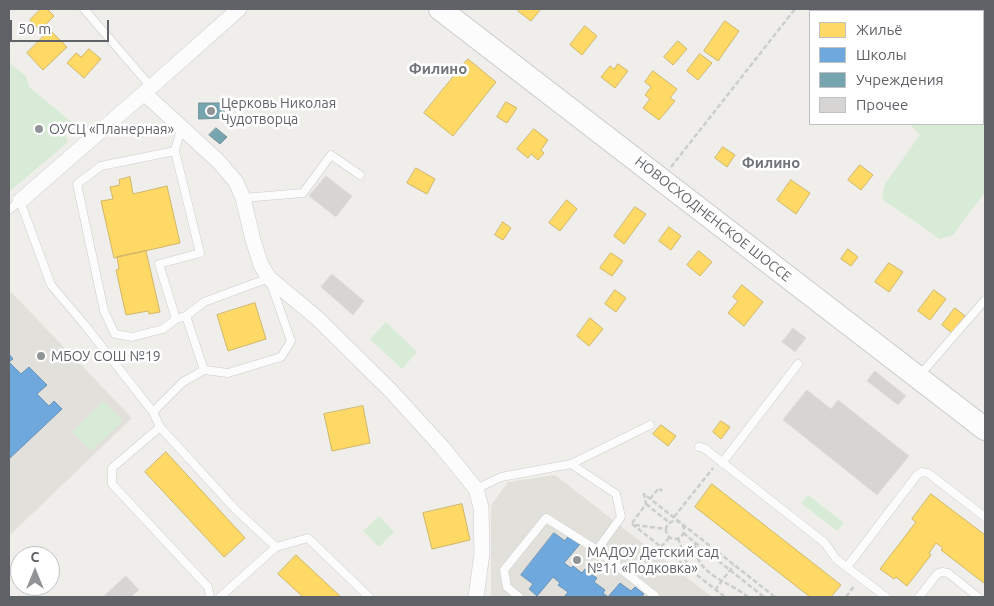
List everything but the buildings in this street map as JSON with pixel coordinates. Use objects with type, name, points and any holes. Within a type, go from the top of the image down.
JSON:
[{"type":"main road","name":"НОВОСХОДНЕНСКОЕ ШОССЕ","points":[[440,9],[985,429]]},
{"type":"street","points":[[14,205],[239,9]]},
{"type":"street","points":[[147,90],[182,128],[219,162],[236,182],[243,198],[261,265],[269,278],[316,318],[391,392],[442,447],[476,489],[481,507],[482,553],[476,597]]},
{"type":"lane","points":[[84,9],[147,90]]},
{"type":"lane","points":[[176,319],[159,264],[200,253],[175,151],[182,128]]},
{"type":"lane","points":[[153,412],[183,382],[204,370],[228,373],[281,357],[291,340],[269,278],[204,302],[186,316],[176,319],[163,329],[132,337],[115,334],[104,310],[77,184],[101,166],[175,151]]},
{"type":"lane","points":[[243,198],[302,193],[331,155],[360,175]]},
{"type":"lane","points":[[14,205],[51,284],[153,412],[160,427],[236,510],[276,547]]},
{"type":"lane","points":[[918,377],[985,300]]},
{"type":"lane","points":[[186,316],[204,370]]},
{"type":"lane","points":[[721,461],[798,364]]},
{"type":"lane","points":[[476,489],[501,477],[571,464],[650,425]]},
{"type":"lane","points":[[160,427],[112,468],[112,484],[208,587],[210,597]]},
{"type":"lane","points":[[699,447],[704,448],[825,543],[836,559],[886,597]]},
{"type":"lane","points":[[571,464],[616,494],[621,517],[597,550]]},
{"type":"lane","points":[[847,567],[917,475],[922,472],[928,474],[985,517]]},
{"type":"lane","points":[[519,597],[507,586],[504,570],[546,518],[597,550],[654,597]]},
{"type":"lane","points":[[220,597],[276,547],[308,538],[369,597]]},
{"type":"lane","points":[[919,597],[937,574],[942,572],[948,573],[978,597]]},
{"type":"path","points":[[667,172],[795,9]]},
{"type":"path","points":[[674,517],[721,461]]},
{"type":"path","points":[[650,499],[659,488],[662,491]]},
{"type":"path","points":[[670,523],[646,504],[644,494],[775,597]]},
{"type":"path","points":[[632,524],[646,504]]},
{"type":"path","points":[[621,517],[725,597]]},
{"type":"path","points":[[666,529],[670,523],[677,521],[681,523]]},
{"type":"path","points":[[678,538],[683,533],[681,523]]},
{"type":"path","points":[[632,524],[666,529]]},
{"type":"path","points":[[666,529],[670,537]]},
{"type":"path","points":[[683,533],[764,597]]},
{"type":"path","points":[[662,547],[670,537]]},
{"type":"path","points":[[670,537],[678,538]]},
{"type":"path","points":[[678,538],[689,569]]},
{"type":"path","points":[[695,543],[698,558],[704,567],[714,577],[733,586],[748,597]]},
{"type":"path","points":[[715,590],[734,565]]},
{"type":"path","points":[[846,597],[861,578]]},
{"type":"shaded area","name":"МБОУ СОШ №19","points":[[11,292],[132,418],[9,536],[9,294]]},
{"type":"shaded area","name":"МАДОУ Детский сад №11 «Подковка»","points":[[555,475],[712,597],[491,597],[491,505],[508,482]]},
{"type":"green space","points":[[836,9],[876,9],[872,10],[833,10]]},
{"type":"green space","points":[[876,9],[954,10],[880,10]]},
{"type":"green space","points":[[985,29],[985,192],[953,235],[940,239],[882,199],[885,184],[920,135],[911,125],[984,125]]},
{"type":"green space","name":"ОУСЦ «Планерная»","points":[[9,63],[26,76],[29,87],[74,124],[65,134],[68,142],[9,192]]},
{"type":"green space","points":[[386,322],[417,352],[402,369],[370,339]]},
{"type":"green space","points":[[104,401],[123,421],[91,451],[72,432]]},
{"type":"green space","points":[[808,495],[844,523],[837,531],[801,503]]},
{"type":"green space","points":[[379,516],[394,532],[379,547],[363,531]]},
{"type":"place","name":"Церковь Николая Чудотворца","points":[[211,111]]},
{"type":"place","name":"ОУСЦ «Планерная»","points":[[39,129]]},
{"type":"place","name":"МБОУ СОШ №19","points":[[41,356]]},
{"type":"place","name":"МАДОУ Детский сад №11 «Подковка»","points":[[577,560]]},
{"type":"district","name":"Филино","points":[[438,69]]},
{"type":"district","name":"Филино","points":[[771,163]]}]
